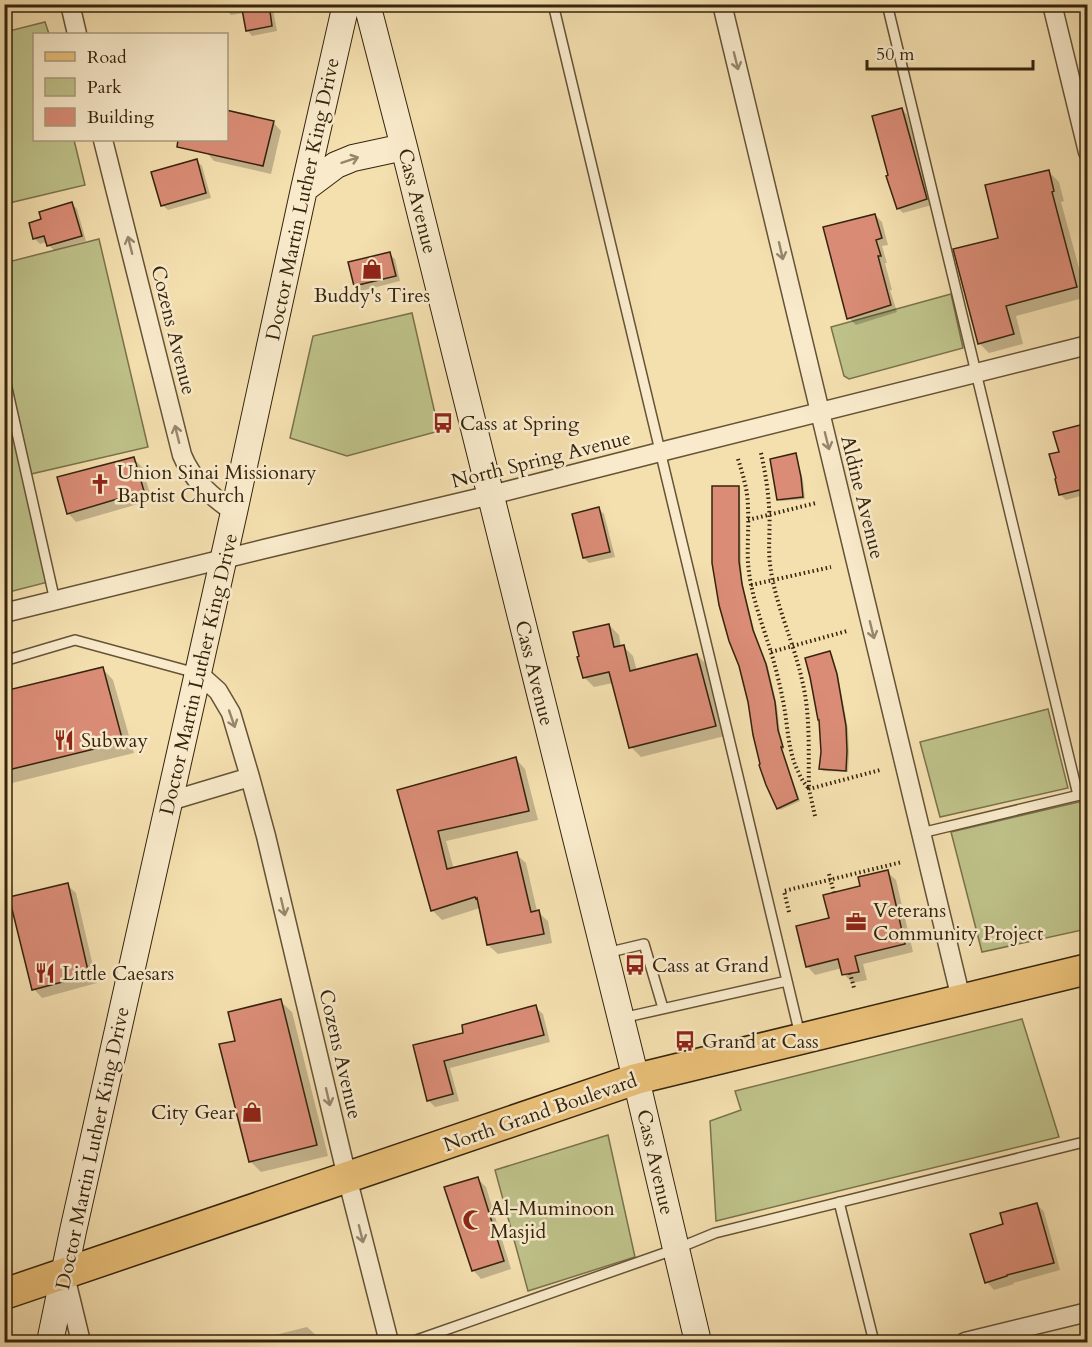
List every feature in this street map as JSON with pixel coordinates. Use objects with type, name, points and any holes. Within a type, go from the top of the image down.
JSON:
[{"type":"main road","name":"Doctor Martin Luther King Drive","points":[[50,1342],[346,4]]},
{"type":"main road","name":"Cass Avenue","points":[[367,4],[636,1079],[698,1342]]},
{"type":"main road","points":[[304,189],[336,165],[353,158],[404,147]]},
{"type":"main road","name":"North Grand Boulevard","points":[[4,1294],[636,1079],[1088,969]]},
{"type":"street","points":[[70,4],[77,33]]},
{"type":"street","name":"Aldine Avenue","points":[[722,4],[961,999]]},
{"type":"street","points":[[1052,4],[1088,152]]},
{"type":"street","name":"Cozens Avenue","points":[[104,141],[182,455],[187,467],[206,490],[234,512]]},
{"type":"street","name":"North Spring Avenue","points":[[4,613],[491,495],[1088,345]]},
{"type":"street","name":"Cozens Avenue","points":[[198,674],[218,691],[231,713],[250,777],[389,1342]]},
{"type":"street","points":[[170,801],[250,777]]},
{"type":"street","points":[[64,1273],[81,1342]]},
{"type":"street","points":[[965,1342],[1088,1312]]},
{"type":"lane","points":[[553,4],[801,1039]]},
{"type":"lane","points":[[887,4],[976,373],[1083,794],[921,833]]},
{"type":"lane","points":[[4,375],[56,601]]},
{"type":"lane","points":[[4,661],[75,640],[198,674]]},
{"type":"lane","points":[[604,954],[644,944],[663,1008]]},
{"type":"lane","points":[[620,1018],[787,981]]},
{"type":"lane","points":[[411,1342],[676,1249],[715,1233],[1088,1141]]},
{"type":"lane","points":[[839,1202],[874,1342]]},
{"type":"path","points":[[761,453],[769,515],[770,568],[803,683],[808,718],[809,789],[815,816]]},
{"type":"path","points":[[738,459],[746,484],[748,564],[751,585],[784,704],[793,757],[809,789]]},
{"type":"path","points":[[748,520],[816,503]]},
{"type":"path","points":[[751,585],[831,567]]},
{"type":"path","points":[[771,652],[847,631]]},
{"type":"path","points":[[809,789],[880,770]]},
{"type":"path","points":[[789,912],[784,891],[830,877],[902,862]]},
{"type":"path","points":[[830,877],[834,892]]},
{"type":"path","points":[[850,974],[854,988]]},
{"type":"green space","points":[[45,22],[49,33],[33,33],[33,141],[74,141],[85,185],[5,204],[5,32]]},
{"type":"green space","points":[[99,239],[148,447],[31,474],[5,356],[4,263]]},
{"type":"green space","points":[[951,294],[963,348],[849,379],[844,376],[831,327]]},
{"type":"green space","points":[[412,313],[439,431],[347,456],[290,438],[313,336]]},
{"type":"green space","points":[[4,391],[48,582],[5,593],[4,593]]},
{"type":"green space","points":[[1048,709],[1068,788],[940,817],[920,742]]},
{"type":"green space","points":[[1087,800],[1087,929],[982,952],[951,832]]},
{"type":"green space","points":[[1022,1019],[1059,1137],[716,1221],[710,1121],[741,1110],[735,1091]]},
{"type":"green space","points":[[608,1135],[635,1257],[528,1291],[495,1170]]},
{"type":"building","points":[[241,4],[269,4],[272,26],[246,31]]},
{"type":"building","points":[[902,108],[927,199],[897,209],[886,176],[888,175],[872,116]]},
{"type":"building","points":[[228,110],[274,121],[263,166],[177,147],[178,141],[228,141]]},
{"type":"building","points":[[197,159],[206,193],[161,206],[151,172]]},
{"type":"building","points":[[1049,170],[1054,191],[1052,192],[1077,287],[1006,306],[1014,334],[978,344],[953,249],[998,238],[985,185]]},
{"type":"building","points":[[72,202],[82,236],[47,246],[44,236],[33,239],[29,223],[41,219],[39,212]]},
{"type":"building","points":[[875,214],[882,238],[876,240],[881,256],[878,256],[891,305],[847,319],[823,227]]},
{"type":"building","name":"Buddy's Tires","points":[[390,252],[396,276],[354,286],[348,262]]},
{"type":"building","points":[[1088,423],[1088,488],[1059,495],[1049,454],[1059,452],[1053,432]]},
{"type":"building","points":[[796,453],[803,497],[777,500],[770,459]]},
{"type":"building","name":"Union Sinai Missionary Baptist Church","points":[[134,457],[144,491],[67,514],[57,477]]},
{"type":"building","points":[[712,486],[739,486],[739,561],[742,584],[753,630],[766,664],[775,702],[778,730],[783,747],[781,747],[798,799],[777,809],[759,765],[739,666],[719,605],[712,563]]},
{"type":"building","points":[[599,507],[610,552],[583,558],[572,514]]},
{"type":"building","points":[[609,624],[614,647],[624,645],[630,671],[697,654],[716,726],[629,748],[609,672],[583,678],[577,657],[579,656],[573,632]]},
{"type":"building","points":[[830,651],[837,674],[846,726],[846,771],[819,769],[821,752],[819,720],[805,658]]},
{"type":"building","points":[[103,667],[123,742],[4,771],[4,691]]},
{"type":"building","points":[[516,757],[529,811],[438,831],[447,869],[517,852],[531,912],[539,910],[544,934],[487,945],[477,898],[431,911],[397,790]]},
{"type":"building","name":"Veterans Community Project","points":[[888,870],[905,944],[855,956],[859,972],[842,975],[838,959],[806,967],[796,926],[829,918],[823,895],[860,886],[858,877]]},
{"type":"building","points":[[68,883],[89,975],[32,990],[9,897]]},
{"type":"building","points":[[281,999],[317,1145],[249,1162],[219,1044],[235,1041],[228,1012]]},
{"type":"building","points":[[536,1005],[544,1035],[444,1061],[453,1094],[427,1101],[413,1045],[463,1033],[462,1025]]},
{"type":"building","name":"Al-Muminoon Masjid","points":[[478,1177],[504,1261],[472,1271],[444,1187]]},
{"type":"building","points":[[1037,1203],[1054,1263],[985,1283],[970,1234],[1003,1224],[1000,1213]]},
{"type":"place","name":"Buddy's Tires","points":[[372,269]]},
{"type":"place","name":"Cass at Spring","points":[[443,423]]},
{"type":"place","name":"Union Sinai Missionary Baptist Church","points":[[100,484]]},
{"type":"place","name":"Subway","points":[[64,740]]},
{"type":"place","name":"Veterans Community Project","points":[[856,922]]},
{"type":"place","name":"Cass at Grand","points":[[635,965]]},
{"type":"place","name":"Little Caesars","points":[[45,973]]},
{"type":"place","name":"Grand at Cass","points":[[685,1041]]},
{"type":"place","name":"City Gear","points":[[252,1112]]},
{"type":"place","name":"Al-Muminoon Masjid","points":[[473,1220]]}]
